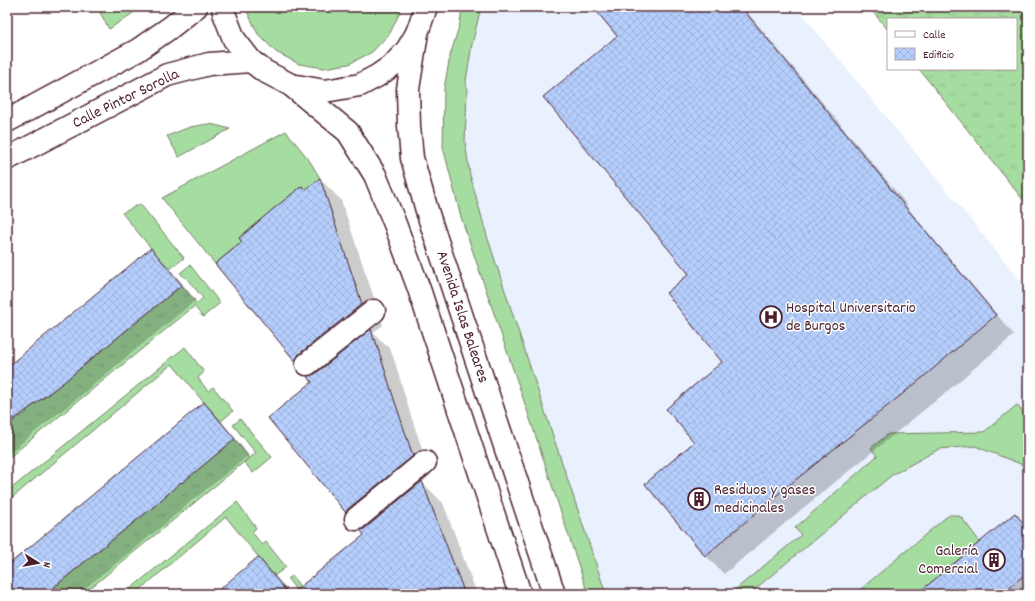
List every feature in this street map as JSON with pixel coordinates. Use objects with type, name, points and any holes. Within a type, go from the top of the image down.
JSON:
[{"type":"main road","points":[[7,121],[138,50],[196,7]]},
{"type":"main road","points":[[223,7],[224,14],[234,39],[251,61],[264,71],[291,85],[325,91],[360,85],[393,65],[407,50],[417,33],[426,7]]},
{"type":"main road","name":"Avenida Islas Baleares","points":[[417,33],[408,89],[412,158],[430,221],[554,594]]},
{"type":"main road","name":"Calle Pintor Sorolla","points":[[7,159],[167,76],[209,64],[251,61]]},
{"type":"main road","name":"Avenida Islas Baleares","points":[[291,85],[348,132],[375,175],[419,290],[520,594]]},
{"type":"main road","points":[[307,364],[374,311]]},
{"type":"main road","points":[[356,519],[425,462]]},
{"type":"shaded area","name":"Hospital Universitario de Burgos","points":[[481,7],[796,7],[1028,290],[1028,594],[606,594],[487,236],[470,175],[465,142],[466,82],[472,44]]},
{"type":"green space","points":[[97,7],[140,7],[109,29]]},
{"type":"green space","points":[[246,7],[401,7],[401,10],[390,33],[372,52],[349,64],[324,68],[299,64],[276,52],[258,34]]},
{"type":"green space","points":[[462,7],[481,7],[472,44],[466,81],[465,142],[470,175],[487,236],[606,594],[588,594],[461,217],[443,147],[444,89],[450,56],[460,23]]},
{"type":"green space","points":[[869,7],[1028,7],[1028,206],[920,70],[1017,70],[1017,18],[887,18],[887,29]]},
{"type":"green space","points":[[208,124],[230,129],[179,157],[167,136],[190,127]]},
{"type":"green space","points":[[286,131],[309,160],[320,178],[305,190],[302,186],[239,238],[242,242],[215,264],[162,198]]},
{"type":"green space","points":[[140,204],[184,258],[169,270],[122,213]]},
{"type":"green space","points":[[190,265],[220,303],[203,317],[194,306],[203,298],[180,273]]},
{"type":"green space","points":[[180,283],[197,304],[7,459],[7,425],[18,416],[20,417],[27,412],[25,410],[49,394],[48,392],[86,364],[114,340],[113,338],[129,328],[158,304],[157,303],[180,287]]},
{"type":"green space","points":[[185,347],[204,372],[198,378],[208,391],[213,387],[233,411],[220,422],[172,364],[7,502],[7,492]]},
{"type":"green space","points":[[1017,405],[1028,419],[1028,467],[975,446],[939,449],[892,475],[749,594],[730,594],[801,535],[795,528],[877,456],[871,448],[888,434],[984,432]]},
{"type":"green space","points":[[240,419],[272,457],[253,473],[244,462],[256,453],[233,425]]},
{"type":"green space","points":[[233,437],[249,458],[83,594],[42,594],[50,591],[70,571],[72,572],[79,567],[78,565],[93,553],[94,554],[101,548],[100,547]]},
{"type":"green space","points":[[237,502],[256,528],[252,532],[262,545],[266,542],[286,567],[274,576],[226,517],[135,594],[124,594]]},
{"type":"green space","points":[[950,515],[957,515],[962,518],[980,542],[917,594],[855,594],[945,518]]},
{"type":"green space","points":[[292,576],[306,594],[299,594],[288,579]]},
{"type":"building","points":[[593,7],[741,7],[996,315],[921,379],[783,490],[705,556],[645,484],[694,442],[666,409],[722,362],[666,293],[689,274],[543,97],[617,36]]},
{"type":"building","points":[[320,178],[362,304],[299,354],[295,361],[215,264],[242,242],[239,238],[272,210],[302,186],[305,190]]},
{"type":"building","points":[[151,248],[182,285],[64,382],[7,425],[7,367]]},
{"type":"building","points":[[371,329],[413,456],[348,509],[346,513],[268,418],[312,382],[307,376],[315,374]]},
{"type":"building","points":[[204,402],[235,439],[46,594],[7,594],[7,566]]},
{"type":"building","points":[[422,481],[465,594],[291,594],[364,535],[360,530],[364,529]]},
{"type":"building","name":"Galería Comercial","points":[[1015,513],[1028,529],[1028,572],[1001,594],[917,594]]},
{"type":"building","points":[[258,557],[289,594],[214,594]]},
{"type":"place","name":"Hospital Universitario de Burgos","points":[[771,317]]},
{"type":"place","name":"Residuos y gases medicinales","points":[[699,499]]},
{"type":"place","name":"Galería Comercial","points":[[994,560]]}]
